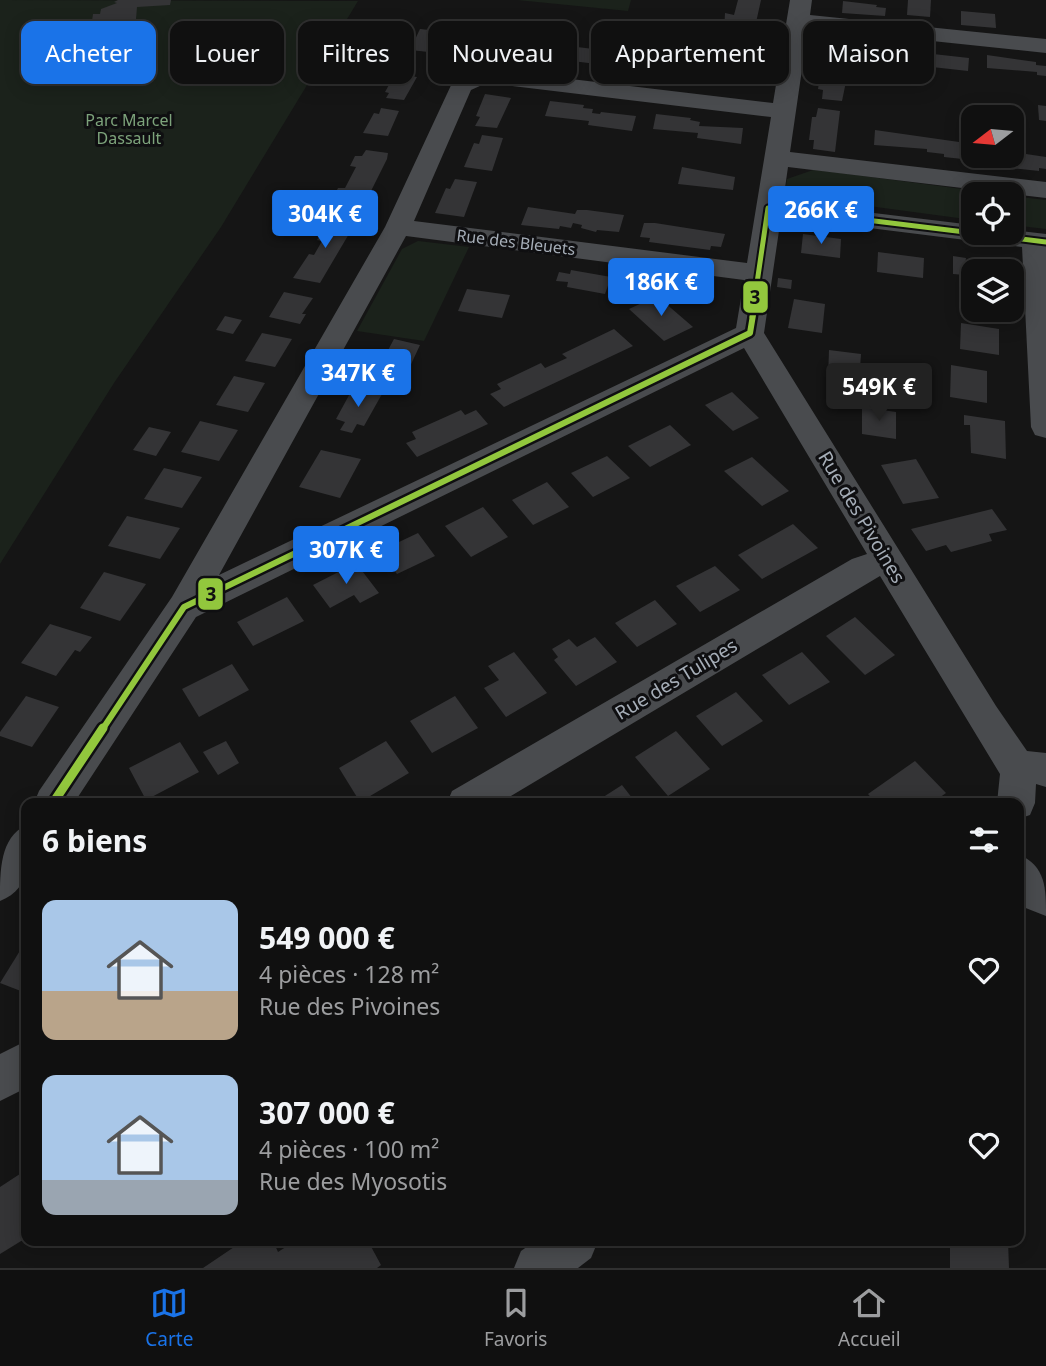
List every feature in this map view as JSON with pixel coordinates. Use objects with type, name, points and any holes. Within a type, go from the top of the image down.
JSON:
[{"type":"street","points":[[184,607],[750,333],[800,10],[1046,46]]},
{"type":"street","points":[[56,798],[184,607],[398,227],[458,91],[471,80],[495,77],[784,111]]},
{"type":"street","points":[[776,158],[1046,190]]},
{"type":"street","points":[[768,208],[1041,241],[1046,427]]},
{"type":"street","name":"Rue des Bleuets","points":[[398,227],[759,273]]},
{"type":"street","name":"Rue des Pivoines","points":[[750,333],[983,716],[1027,781]]},
{"type":"street","name":"Rue des Tulipes","points":[[474,798],[864,568],[888,560]]},
{"type":"street","points":[[0,882],[21,850]]},
{"type":"street","points":[[0,1079],[21,1066]]},
{"type":"street","points":[[538,1268],[567,1246]]},
{"type":"green space","name":"Parc Marcel Dassault","points":[[0,0],[358,1],[346,21],[298,21],[298,84],[308,84],[221,227],[114,383],[0,564]]},
{"type":"green space","points":[[517,0],[631,0],[628,11]]},
{"type":"green space","points":[[813,170],[961,189],[961,218],[794,196],[786,186],[787,179]]},
{"type":"green space","points":[[1024,197],[1046,200],[1046,229],[1024,226]]},
{"type":"green space","points":[[418,241],[469,247],[424,341],[357,331],[402,249]]},
{"type":"building","points":[[171,0],[170,5],[137,7],[136,21],[92,21],[93,14],[100,14],[101,9],[117,3],[114,2]]},
{"type":"building","points":[[738,0],[761,0],[756,21],[725,21],[725,13],[734,15]]},
{"type":"building","points":[[908,0],[931,0],[930,17],[907,15]]},
{"type":"building","points":[[843,1],[886,8],[885,16],[842,13]]},
{"type":"building","points":[[961,11],[995,14],[996,28],[961,25]]},
{"type":"building","points":[[420,29],[428,30],[428,52],[414,50],[414,42]]},
{"type":"building","points":[[577,47],[591,49],[591,63],[577,62]]},
{"type":"building","points":[[934,54],[969,58],[968,71],[934,67]]},
{"type":"building","points":[[987,55],[1036,62],[1036,65],[1046,66],[1046,76],[1037,75],[1037,72],[987,68]]},
{"type":"building","points":[[389,84],[413,84],[404,100],[386,98],[389,93],[385,92]]},
{"type":"building","points":[[819,84],[846,84],[842,101],[822,99],[823,90],[818,89]]},
{"type":"building","points":[[485,94],[511,98],[497,128],[475,126]]},
{"type":"building","points":[[550,101],[584,105],[583,108],[593,109],[592,113],[636,116],[632,131],[588,125],[589,121],[545,116]]},
{"type":"building","points":[[1038,105],[1046,106],[1046,121],[1039,120]]},
{"type":"building","points":[[381,108],[399,111],[388,136],[363,133],[374,113],[379,114]]},
{"type":"building","points":[[818,108],[840,111],[835,152],[813,149],[814,140],[809,140],[812,117],[816,117]]},
{"type":"building","points":[[656,114],[691,118],[690,120],[700,122],[699,126],[743,128],[741,144],[697,138],[698,133],[653,129]]},
{"type":"building","points":[[875,130],[961,142],[961,159],[944,157],[944,154],[927,152],[927,149],[874,145]]},
{"type":"building","points":[[482,135],[503,138],[492,171],[464,167],[474,143],[479,144]]},
{"type":"building","points":[[366,150],[388,153],[387,159],[362,209],[342,206],[343,203],[338,203],[340,199],[333,198],[338,188],[345,188],[356,167],[350,166],[355,156],[362,156]]},
{"type":"building","points":[[1024,154],[1046,157],[1046,169],[1039,168],[1039,171],[1011,168],[1024,168]]},
{"type":"building","points":[[682,167],[735,177],[733,190],[678,184]]},
{"type":"building","points":[[455,179],[477,182],[464,217],[435,213],[446,188],[450,189]]},
{"type":"building","points":[[528,207],[575,214],[577,210],[587,210],[624,215],[619,232],[596,232],[573,223],[571,228],[560,226],[559,229],[521,225]]},
{"type":"building","points":[[331,217],[356,222],[320,283],[293,278],[309,254],[314,255],[322,241],[317,240]]},
{"type":"building","points":[[644,223],[725,234],[721,247],[711,246],[710,250],[649,242],[650,238],[640,237]]},
{"type":"building","points":[[803,234],[841,239],[840,258],[801,253]]},
{"type":"building","points":[[878,252],[924,258],[923,278],[877,272]]},
{"type":"building","points":[[953,256],[966,258],[961,259],[961,275],[953,274]]},
{"type":"building","points":[[571,270],[611,277],[605,294],[567,287],[568,282],[556,281],[559,272],[570,274]]},
{"type":"building","points":[[778,278],[792,280],[791,289],[777,287]]},
{"type":"building","points":[[467,289],[510,295],[502,318],[458,311]]},
{"type":"building","points":[[284,292],[313,298],[302,314],[306,314],[300,324],[269,317]]},
{"type":"building","points":[[657,296],[693,327],[664,341],[629,309]]},
{"type":"building","points":[[794,299],[825,304],[822,333],[788,328]]},
{"type":"building","points":[[225,316],[242,320],[233,334],[216,330]]},
{"type":"building","points":[[961,323],[999,329],[999,355],[960,349]]},
{"type":"building","points":[[614,329],[633,346],[504,407],[490,394],[501,389],[497,384],[541,363],[545,368],[567,358],[562,354]]},
{"type":"building","points":[[262,333],[292,339],[275,367],[245,361]]},
{"type":"building","points":[[394,339],[420,345],[406,375],[397,373],[393,381],[382,379],[386,371],[378,369]]},
{"type":"building","points":[[829,350],[861,354],[859,383],[828,379]]},
{"type":"building","points":[[951,365],[987,371],[987,403],[950,397]]},
{"type":"building","points":[[234,376],[265,383],[248,412],[216,405]]},
{"type":"building","points":[[353,388],[382,394],[364,426],[357,424],[352,433],[340,430],[345,422],[336,419]]},
{"type":"building","points":[[732,392],[759,418],[733,431],[705,405]]},
{"type":"building","points":[[862,407],[896,412],[896,439],[862,434]]},
{"type":"building","points":[[461,410],[465,415],[476,410],[488,424],[417,457],[406,443],[416,439],[412,432]]},
{"type":"building","points":[[964,415],[1005,421],[1006,459],[971,453],[970,425],[964,425]]},
{"type":"building","points":[[200,421],[238,430],[219,461],[181,452]]},
{"type":"building","points":[[670,425],[691,445],[650,467],[628,446]]},
{"type":"building","points":[[149,427],[171,432],[156,456],[133,450]]},
{"type":"building","points":[[321,450],[361,459],[340,498],[299,487]]},
{"type":"building","points":[[607,456],[630,478],[593,497],[571,473]]},
{"type":"building","points":[[752,457],[789,491],[762,506],[724,471]]},
{"type":"building","points":[[916,459],[939,498],[903,504],[881,465]]},
{"type":"building","points":[[164,468],[202,477],[182,508],[144,499]]},
{"type":"building","points":[[547,482],[569,507],[533,525],[512,500]]},
{"type":"building","points":[[483,507],[508,537],[471,557],[445,526]]},
{"type":"building","points":[[992,509],[1007,530],[989,534],[992,541],[951,552],[946,545],[926,551],[911,529]]},
{"type":"building","points":[[127,516],[180,528],[160,559],[108,546]]},
{"type":"building","points":[[793,524],[818,548],[762,579],[738,555]]},
{"type":"building","points":[[418,533],[435,556],[397,574],[380,551]]},
{"type":"building","points":[[356,563],[379,593],[360,603],[354,595],[330,608],[313,585]]},
{"type":"building","points":[[715,566],[740,590],[700,612],[676,586]]},
{"type":"building","points":[[104,572],[146,584],[120,621],[80,608]]},
{"type":"building","points":[[287,597],[304,621],[253,646],[237,622]]},
{"type":"building","points":[[655,600],[677,624],[637,647],[615,623]]},
{"type":"building","points":[[855,617],[895,655],[865,675],[826,636]]},
{"type":"building","points":[[50,624],[92,637],[80,652],[75,650],[56,676],[21,663]]},
{"type":"building","points":[[595,637],[617,662],[576,686],[554,660],[558,657],[552,649],[569,639],[577,647]]},
{"type":"building","points":[[514,652],[547,693],[506,717],[484,688],[499,680],[488,666]]},
{"type":"building","points":[[802,652],[830,682],[789,705],[762,675]]},
{"type":"building","points":[[232,664],[249,690],[199,717],[182,689]]},
{"type":"building","points":[[736,692],[763,721],[722,746],[696,716]]},
{"type":"building","points":[[26,696],[59,707],[32,747],[0,736],[0,732]]},
{"type":"building","points":[[455,696],[478,728],[432,753],[410,721]]},
{"type":"building","points":[[676,731],[710,769],[668,796],[635,757]]},
{"type":"building","points":[[226,741],[239,763],[218,775],[203,752]]},
{"type":"building","points":[[386,741],[409,773],[367,798],[358,798],[339,768]]},
{"type":"building","points":[[180,742],[199,772],[150,798],[145,798],[129,768]]},
{"type":"building","points":[[915,761],[946,793],[939,798],[872,798],[868,794]]},
{"type":"building","points":[[622,785],[632,798],[602,798]]},
{"type":"building","points":[[21,949],[21,991],[0,983]]},
{"type":"building","points":[[21,1173],[21,1241],[0,1254],[0,1187]]},
{"type":"building","points":[[236,1246],[275,1246],[278,1252],[287,1246],[371,1246],[381,1265],[377,1268],[203,1268]]},
{"type":"building","points":[[950,1246],[1008,1246],[1009,1268],[950,1268]]},
{"type":"transit line","name":"3","points":[[56,798],[184,607],[750,333],[768,208],[1046,242]]}]
